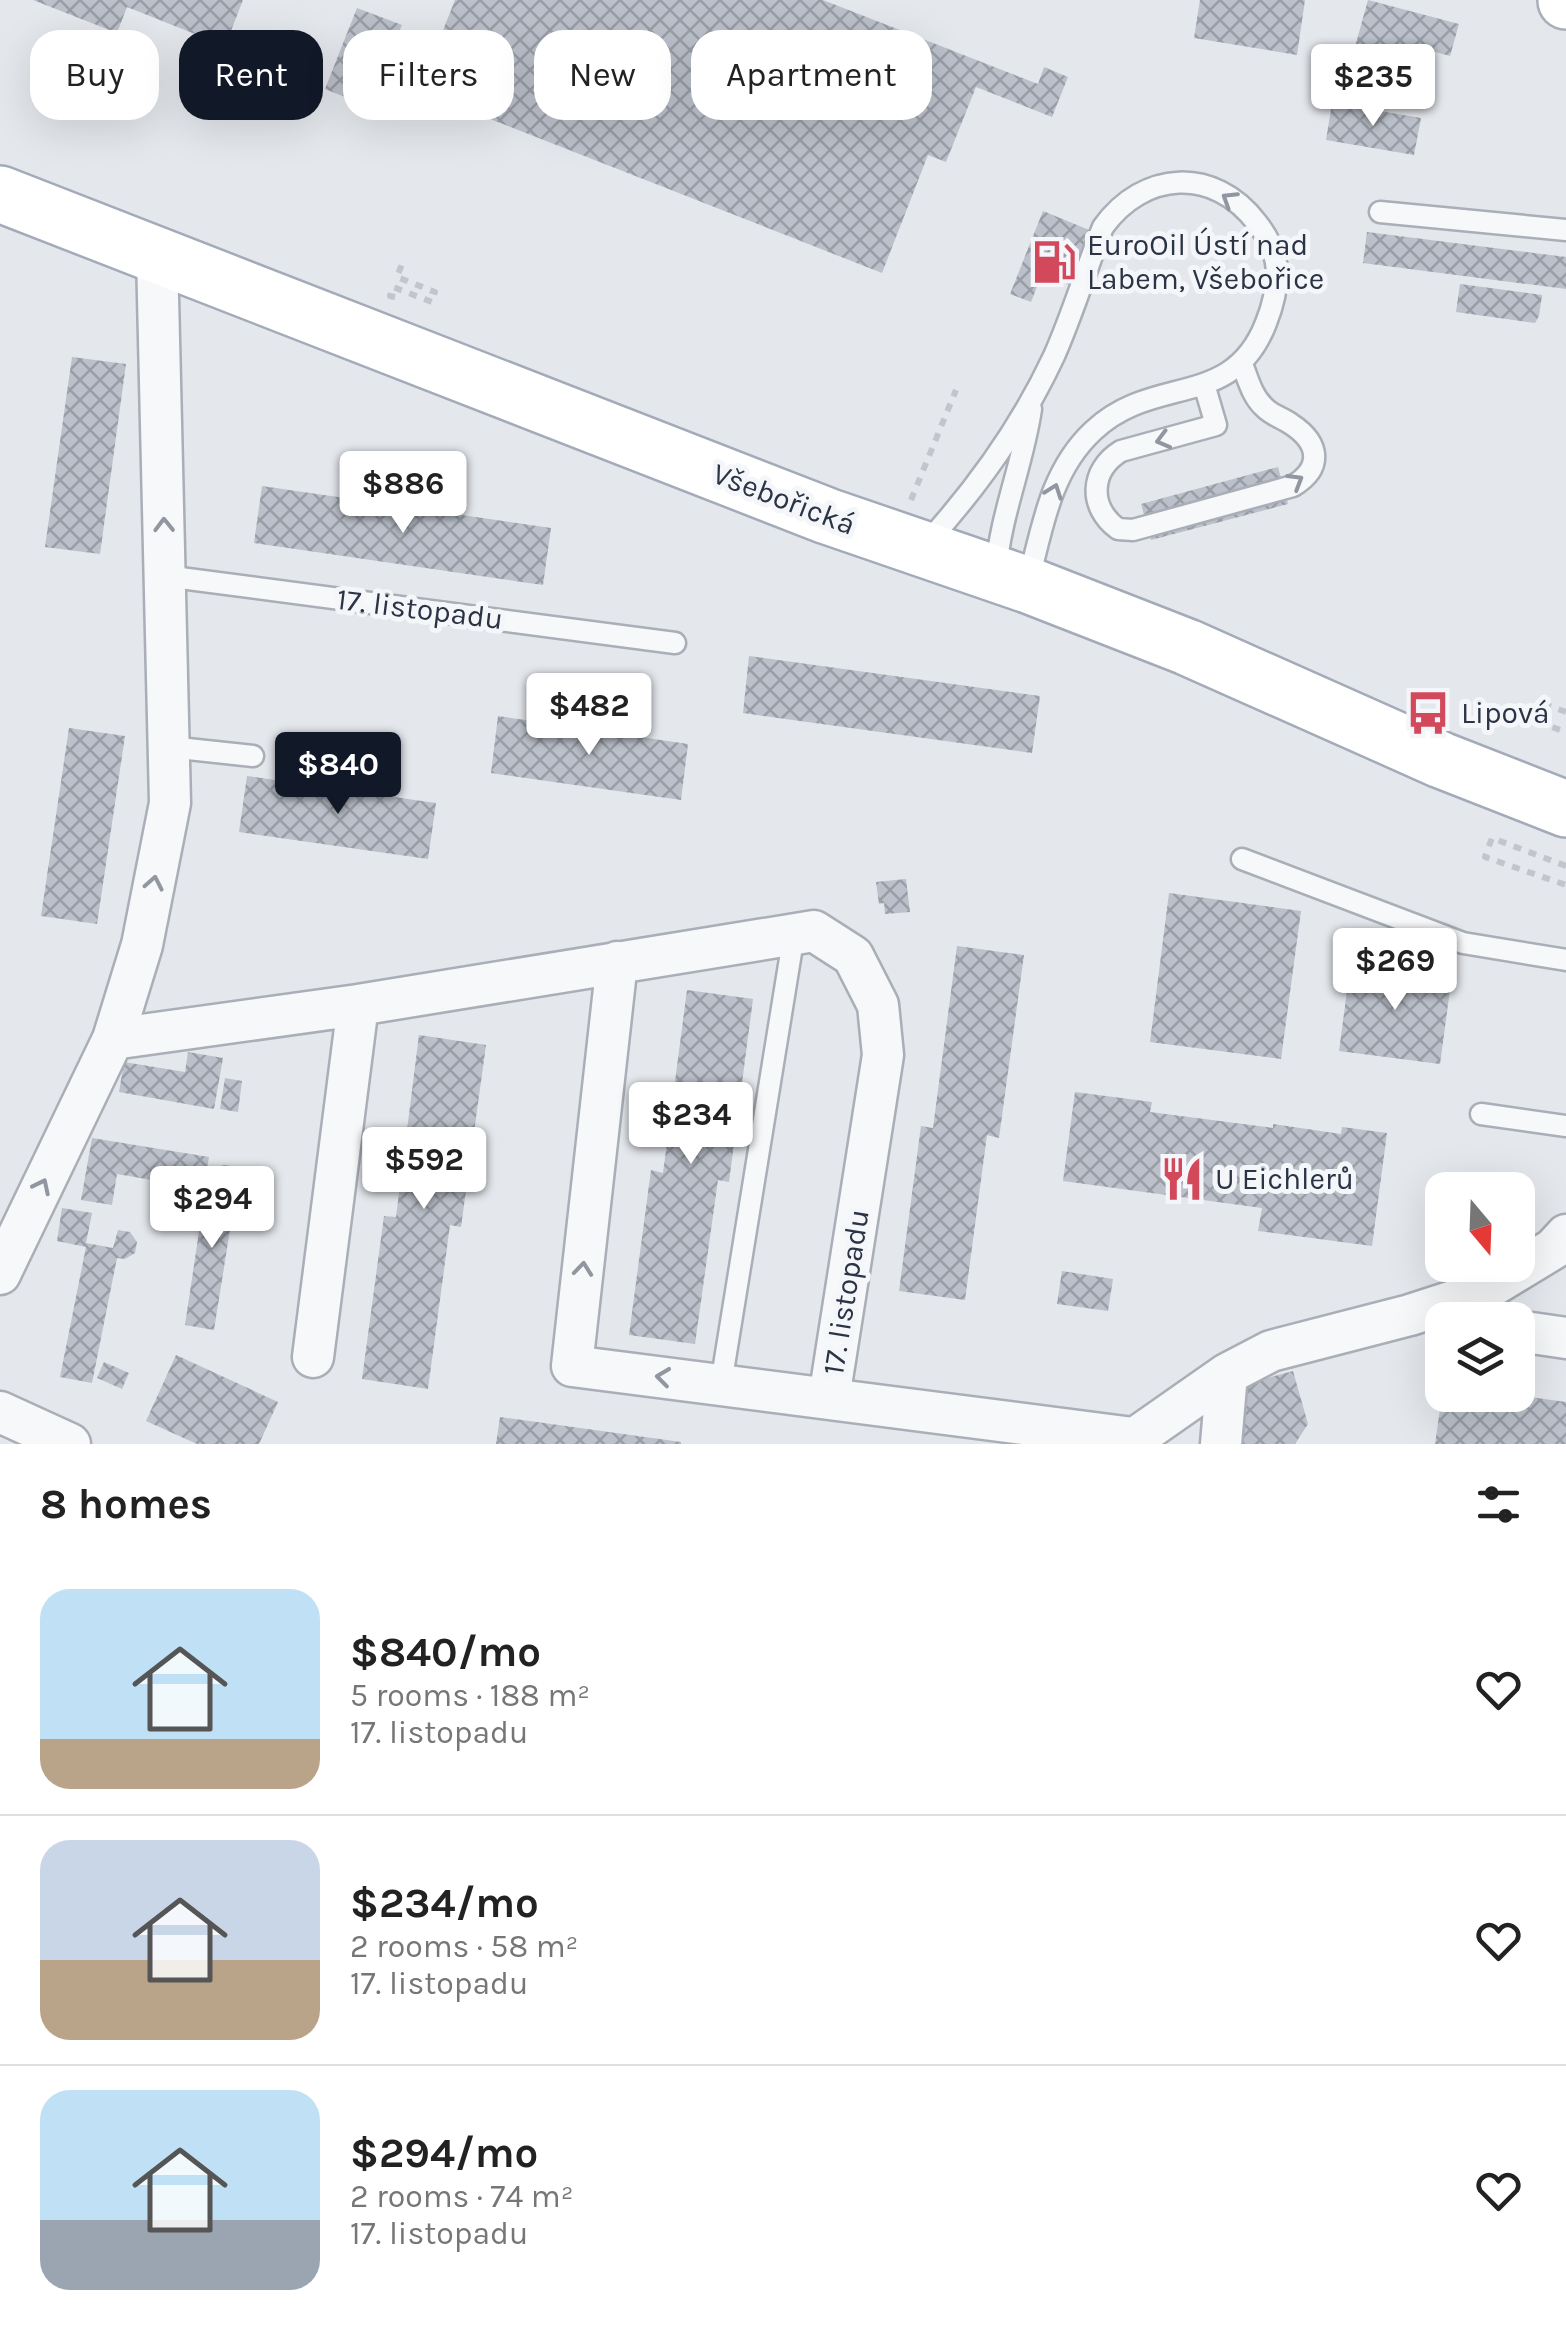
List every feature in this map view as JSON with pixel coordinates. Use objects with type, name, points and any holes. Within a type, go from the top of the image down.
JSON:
[{"type":"main road","name":"Všebořická","points":[[0,194],[157,255],[916,526],[1012,580],[1187,648],[1441,760],[1566,808]]},
{"type":"street","points":[[0,1274],[113,1039],[142,944],[170,802],[157,255]]},
{"type":"street","name":"17. listopadu","points":[[113,1039],[358,1005],[616,962],[814,931],[853,956],[878,1005],[884,1056],[829,1398],[572,1366],[616,962]]},
{"type":"street","points":[[313,1356],[358,1005]]},
{"type":"street","points":[[1460,1302],[1553,1249],[1566,1235]]},
{"type":"street","points":[[829,1398],[1130,1441],[1227,1374],[1271,1351],[1425,1318]]},
{"type":"street","points":[[1535,1333],[1566,1338]]},
{"type":"street","points":[[1221,1444],[1227,1374]]},
{"type":"street","points":[[0,1412],[70,1444]]},
{"type":"lane","points":[[916,526],[968,499],[1033,397],[1060,343],[1103,227],[1130,198],[1150,188],[1193,182],[1239,204],[1254,219],[1274,252],[1277,272],[1268,320],[1257,344],[1231,374],[1131,405],[1091,433],[1062,470],[1012,580]]},
{"type":"lane","points":[[1380,212],[1566,230]]},
{"type":"lane","points":[[1204,384],[1216,425],[1121,452],[1100,470],[1096,498],[1101,511],[1118,529],[1151,526],[1293,486],[1306,478],[1314,467],[1315,455],[1307,437],[1263,407],[1242,364]]},
{"type":"lane","points":[[1012,580],[1000,541],[1025,451],[1033,397]]},
{"type":"lane","name":"17. listopadu","points":[[165,576],[675,642]]},
{"type":"lane","points":[[169,747],[253,756]]},
{"type":"lane","points":[[1242,858],[1463,943],[1566,960]]},
{"type":"lane","points":[[722,1384],[794,934]]},
{"type":"lane","points":[[1481,1114],[1566,1126]]},
{"type":"path","points":[[404,259],[397,277],[436,292],[432,302],[393,287],[390,296],[428,311]]},
{"type":"path","points":[[916,526],[956,390]]},
{"type":"path","points":[[1566,712],[1541,703],[1536,721],[1566,732]]},
{"type":"path","points":[[1566,866],[1492,838],[1485,857],[1566,885]]},
{"type":"building","points":[[33,0],[243,0],[231,30],[185,30],[127,7],[118,30]]},
{"type":"building","points":[[455,0],[823,0],[900,30],[691,30],[691,120],[932,120],[932,43],[1038,84],[1044,67],[1068,77],[1052,117],[976,87],[946,162],[928,155],[882,273],[493,120],[514,120],[514,30],[443,30]]},
{"type":"building","points":[[1200,0],[1305,0],[1297,55],[1194,38]]},
{"type":"building","points":[[1368,0],[1459,24],[1450,56],[1417,47],[1410,71],[1353,54]]},
{"type":"building","points":[[357,8],[402,25],[400,30],[348,30]]},
{"type":"building","points":[[343,43],[343,96],[325,89]]},
{"type":"building","points":[[1332,103],[1421,118],[1414,155],[1326,140]]},
{"type":"building","points":[[1043,211],[1111,239],[1089,293],[1042,274],[1031,302],[1010,294]]},
{"type":"building","points":[[1367,232],[1566,257],[1566,289],[1363,263]]},
{"type":"building","points":[[1460,284],[1542,295],[1539,316],[1535,323],[1456,312]]},
{"type":"building","points":[[72,357],[126,364],[100,554],[45,547]]},
{"type":"building","points":[[1278,467],[1288,504],[1151,540],[1141,504]]},
{"type":"building","points":[[262,486],[551,528],[543,585],[254,543]]},
{"type":"building","points":[[749,656],[1040,696],[1032,753],[743,713]]},
{"type":"building","points":[[498,716],[688,744],[681,800],[491,773]]},
{"type":"building","points":[[69,728],[125,736],[97,924],[41,916]]},
{"type":"building","points":[[247,776],[436,803],[428,859],[239,832]]},
{"type":"building","points":[[906,879],[910,912],[885,914],[884,903],[879,904],[876,882]]},
{"type":"building","points":[[1169,893],[1301,911],[1281,1059],[1150,1042]]},
{"type":"building","points":[[957,946],[1024,955],[999,1138],[987,1135],[965,1300],[899,1291],[921,1126],[933,1128]]},
{"type":"building","points":[[1351,961],[1452,975],[1440,1064],[1339,1051]]},
{"type":"building","points":[[687,990],[753,999],[729,1182],[718,1180],[695,1344],[629,1335],[651,1170],[663,1173]]},
{"type":"building","points":[[419,1035],[486,1045],[461,1227],[450,1225],[428,1389],[362,1379],[384,1216],[396,1217]]},
{"type":"building","points":[[188,1052],[223,1058],[214,1109],[119,1092],[124,1062],[185,1072]]},
{"type":"building","points":[[225,1078],[242,1081],[238,1112],[220,1109]]},
{"type":"building","points":[[1075,1092],[1152,1102],[1150,1112],[1273,1128],[1273,1124],[1341,1134],[1342,1127],[1387,1133],[1372,1246],[1258,1231],[1262,1208],[1063,1181]]},
{"type":"building","points":[[92,1138],[209,1157],[204,1189],[117,1174],[112,1205],[81,1200]]},
{"type":"building","points":[[222,1165],[240,1167],[214,1330],[185,1325],[205,1192],[218,1195]]},
{"type":"building","points":[[62,1208],[92,1213],[86,1243],[113,1248],[118,1230],[130,1232],[137,1242],[135,1253],[125,1259],[117,1258],[92,1383],[60,1377],[86,1247],[57,1241]]},
{"type":"building","points":[[1062,1271],[1113,1279],[1108,1311],[1057,1304]]},
{"type":"building","points":[[176,1355],[278,1402],[259,1444],[197,1444],[146,1421]]},
{"type":"building","points":[[104,1362],[129,1373],[122,1389],[97,1378]]},
{"type":"building","points":[[1293,1371],[1308,1424],[1295,1444],[1241,1444],[1244,1392],[1252,1382]]},
{"type":"building","points":[[1535,1398],[1566,1402],[1566,1444],[1435,1444],[1440,1412],[1535,1412]]},
{"type":"building","points":[[500,1417],[681,1442],[681,1444],[496,1444]]},
{"type":"place","name":"EuroOil Ústí nad Labem, Všebořice","points":[[1054,262]]},
{"type":"place","name":"Lipová","points":[[1428,713]]},
{"type":"place","name":"U Eichlerů","points":[[1182,1179]]}]
